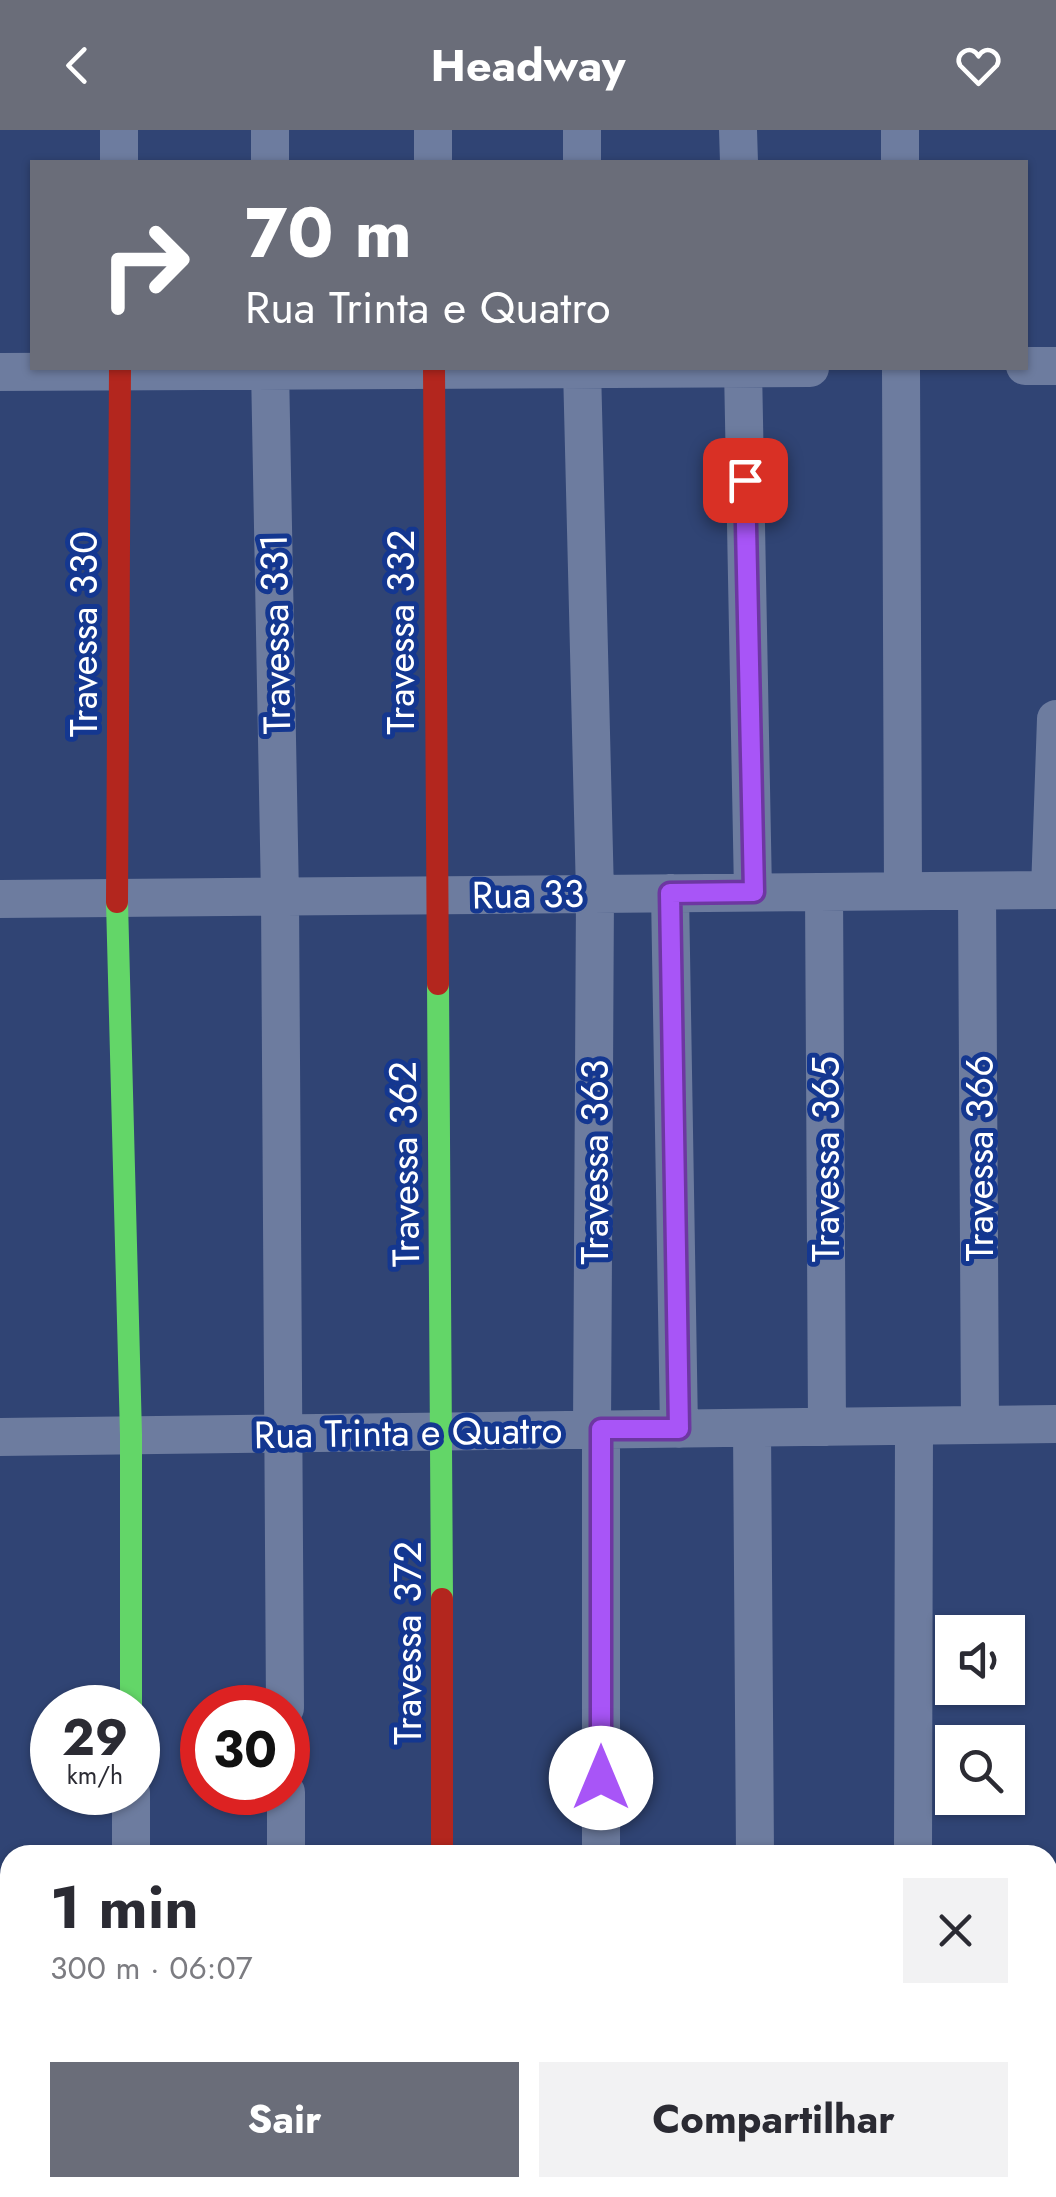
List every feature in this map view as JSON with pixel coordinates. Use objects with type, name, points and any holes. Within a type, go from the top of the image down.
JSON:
[{"type":"street","points":[[119,130],[119,160]]},
{"type":"street","points":[[270,130],[270,160]]},
{"type":"street","points":[[433,130],[433,160]]},
{"type":"street","points":[[582,130],[582,160]]},
{"type":"street","points":[[738,130],[739,160]]},
{"type":"street","points":[[900,130],[900,160]]},
{"type":"street","points":[[1028,366],[1056,366]]},
{"type":"street","points":[[0,372],[80,370]]},
{"type":"street","name":"Travessa 330","points":[[120,370],[117,898],[131,1435],[131,1685]]},
{"type":"street","name":"Travessa 331","points":[[270,370],[280,897],[286,1685]]},
{"type":"street","name":"Travessa 332","points":[[434,370],[436,895]]},
{"type":"street","name":"Travessa 363","points":[[582,370],[595,894],[600,1845]]},
{"type":"street","points":[[743,370],[754,892]]},
{"type":"street","points":[[902,370],[903,892]]},
{"type":"street","points":[[1053,890],[1056,719]]},
{"type":"street","name":"Rua 33","points":[[0,899],[1053,890]]},
{"type":"street","name":"Travessa 366","points":[[977,891],[980,1425]]},
{"type":"street","name":"Travessa 365","points":[[824,892],[827,1427]]},
{"type":"street","points":[[670,893],[679,1429]]},
{"type":"street","name":"Travessa 362","points":[[436,895],[443,1432]]},
{"type":"street","name":"Rua Trinta e Quatro","points":[[0,1437],[1056,1424]]},
{"type":"street","points":[[912,1845],[914,1426]]},
{"type":"street","points":[[752,1428],[755,1845]]},
{"type":"street","name":"Travessa 372","points":[[442,1845],[443,1432]]},
{"type":"street","points":[[131,1815],[131,1845]]},
{"type":"street","points":[[286,1815],[286,1845]]},
{"type":"traffic: fast","points":[[117,902],[131,1435],[131,1685]]},
{"type":"traffic: fast","points":[[438,984],[442,1599]]},
{"type":"traffic: jam","points":[[117,902],[120,370]]},
{"type":"traffic: jam","points":[[434,370],[438,984]]},
{"type":"traffic: jam","points":[[442,1599],[442,1845]]},
{"type":"route","points":[[601,1778],[601,1429],[679,1429],[670,893],[754,892],[745,480]]}]
